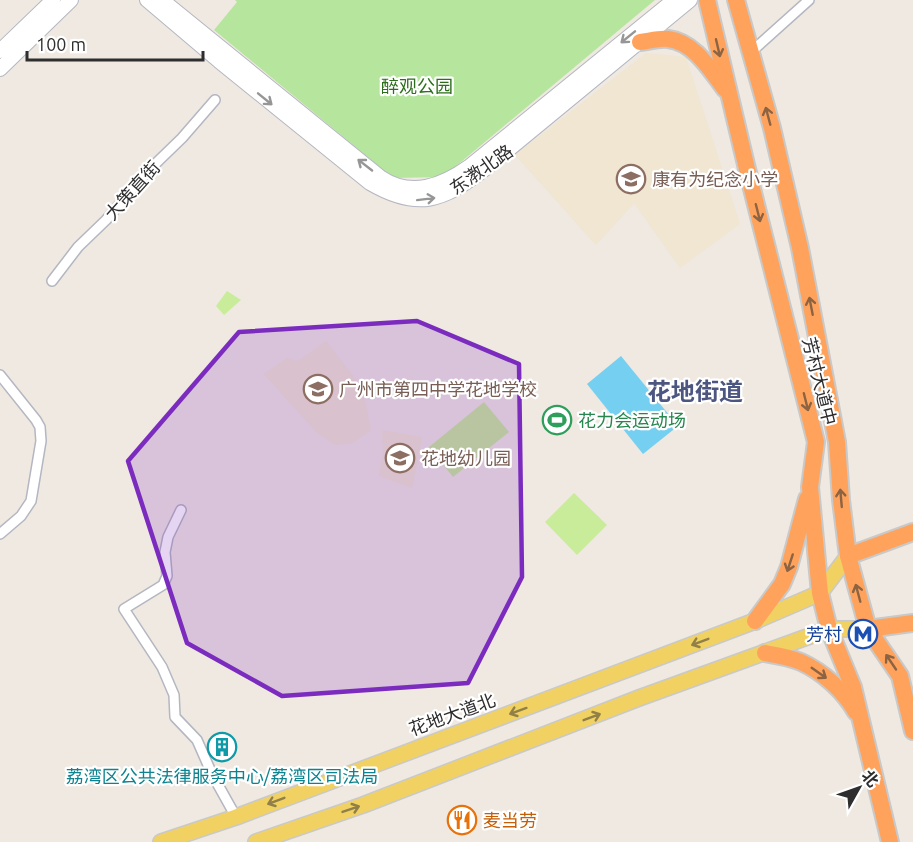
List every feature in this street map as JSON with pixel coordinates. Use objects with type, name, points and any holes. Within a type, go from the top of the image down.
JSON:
[{"type":"highway","name":"芳村大道中","points":[[707,0],[816,442],[810,487],[820,593],[829,629],[853,687],[890,842]]},
{"type":"highway","name":"芳村大道中","points":[[736,0],[772,128],[800,248],[837,442],[848,556],[868,629],[900,676],[913,731]]},
{"type":"highway","points":[[640,42],[668,39],[690,48],[707,65],[730,95]]},
{"type":"highway","points":[[755,621],[782,584],[789,567],[810,487]]},
{"type":"highway","points":[[848,556],[913,532]]},
{"type":"highway","points":[[868,629],[913,623]]},
{"type":"highway","points":[[765,653],[800,661],[825,677],[855,709],[864,729]]},
{"type":"highway","points":[[905,698],[913,681]]},
{"type":"main road","points":[[0,51],[53,0]]},
{"type":"main road","points":[[0,69],[72,0]]},
{"type":"main road","points":[[137,0],[155,2]]},
{"type":"main road","name":"东漖北路","points":[[155,2],[380,177],[390,183],[414,188],[445,182],[470,166],[674,0]]},
{"type":"main road","name":"东漖北路","points":[[155,2],[227,68],[370,183],[398,197],[428,200],[468,183],[690,0]]},
{"type":"main road","points":[[820,593],[848,556]]},
{"type":"main road","name":"花地大道北","points":[[161,842],[236,817],[755,621],[820,593]]},
{"type":"main road","points":[[256,842],[363,805],[639,698],[829,629],[868,629]]},
{"type":"street","points":[[751,52],[809,0]]},
{"type":"street","name":"大策直街","points":[[52,281],[78,247],[106,220],[215,100]]},
{"type":"street","points":[[0,375],[36,420],[40,427],[41,441],[31,501],[21,516],[0,534]]},
{"type":"street","points":[[181,510],[168,537],[165,552],[167,576],[163,585],[124,609],[162,667],[174,695],[175,717],[197,740],[212,774],[236,817]]},
{"type":"highlighted area","points":[[417,321],[519,364],[522,577],[468,683],[282,696],[187,643],[128,461],[239,332]]},
{"type":"shaded area","name":"康有为纪念小学","points":[[646,53],[686,57],[740,224],[680,268],[634,203],[596,245],[515,155]]},
{"type":"shaded area","name":"广州市第四中学花地学校","points":[[326,341],[354,377],[365,401],[371,430],[353,443],[335,445],[317,433],[264,374],[287,358],[298,361]]},
{"type":"shaded area","name":"花地幼儿园","points":[[382,430],[422,437],[412,488],[379,476],[383,452]]},
{"type":"green space","name":"醉观公园","points":[[235,0],[655,0],[443,177],[393,178],[214,30],[237,2]]},
{"type":"green space","points":[[227,291],[241,300],[224,315],[216,306]]},
{"type":"green space","points":[[484,402],[509,432],[453,477],[429,447]]},
{"type":"green space","points":[[574,493],[607,525],[577,555],[545,522]]},
{"type":"water","points":[[621,356],[678,426],[643,454],[587,384]]},
{"type":"place","name":"康有为纪念小学","points":[[631,179]]},
{"type":"place","name":"广州市第四中学花地学校","points":[[318,389]]},
{"type":"place","name":"花力会运动场","points":[[557,420]]},
{"type":"place","name":"花地幼儿园","points":[[400,458]]},
{"type":"place","name":"芳村","points":[[863,634]]},
{"type":"place","name":"荔湾区公共法律服务中心/荔湾区司法局","points":[[222,747]]},
{"type":"place","name":"麦当劳","points":[[462,820]]},
{"type":"district","name":"花地街道","points":[[695,391]]}]
